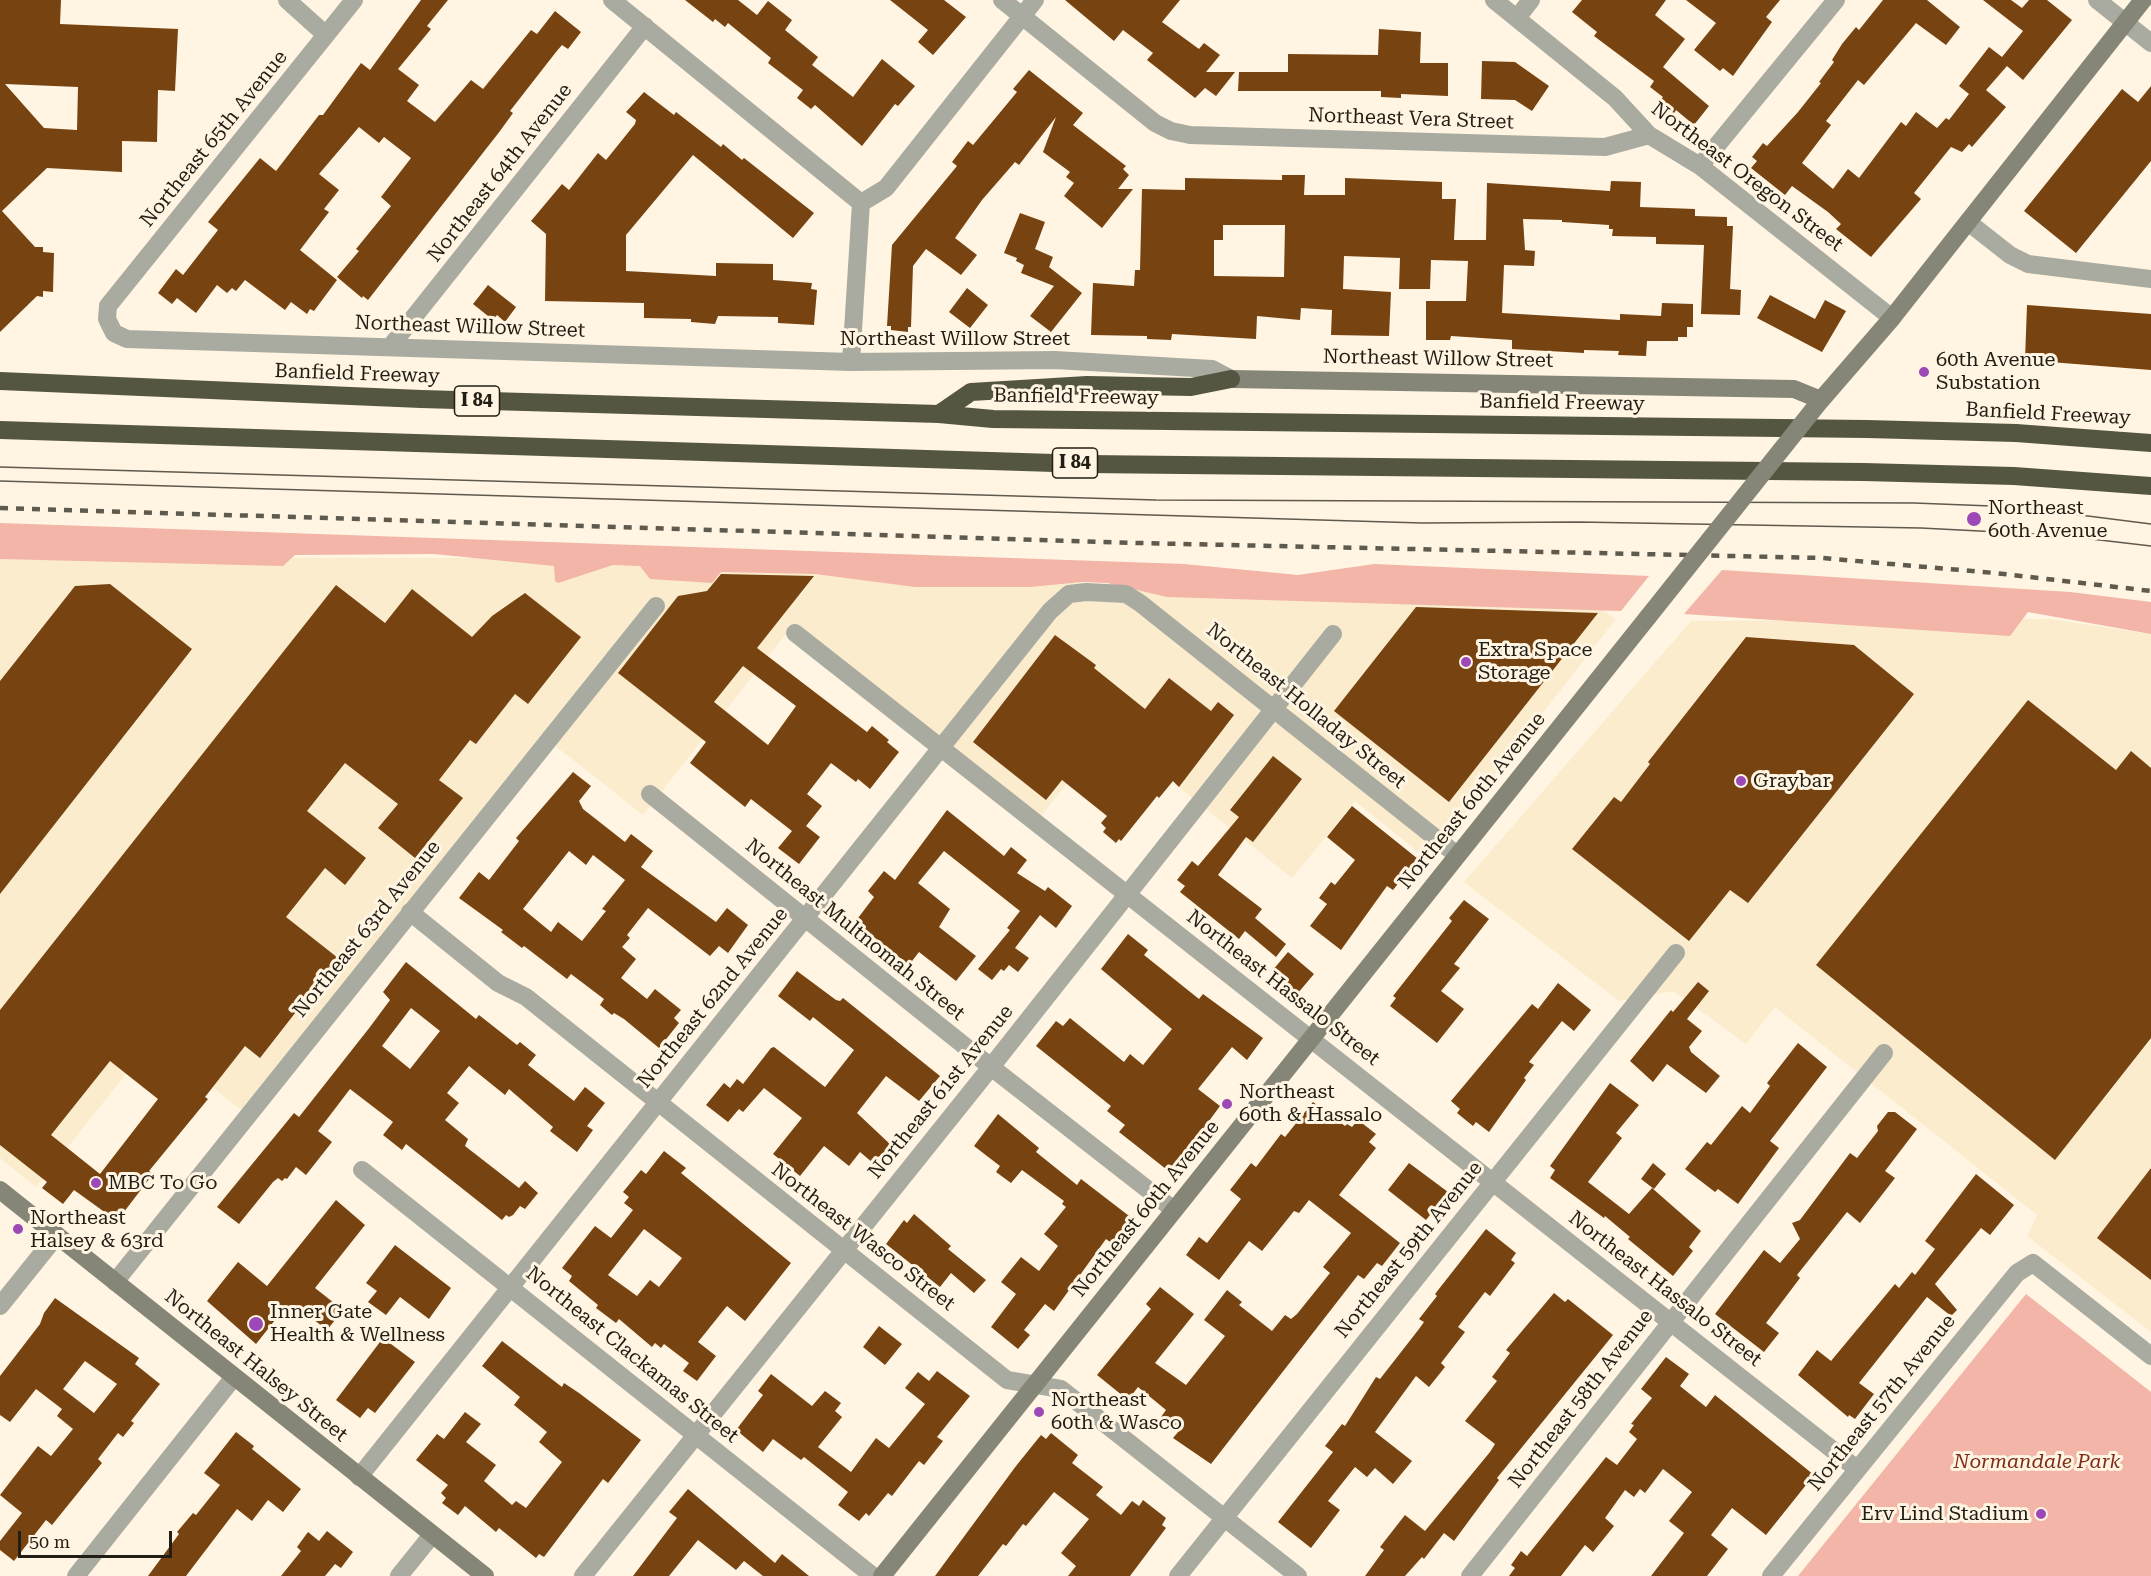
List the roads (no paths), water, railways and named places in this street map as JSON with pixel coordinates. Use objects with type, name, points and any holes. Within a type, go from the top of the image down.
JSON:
[{"type":"highway","points":[[939,414],[971,392],[1087,386],[1191,387],[1231,379]]},
{"type":"highway","name":"Banfield Freeway","points":[[5,381],[421,399],[939,414],[1029,420],[1899,430],[2016,433],[2151,443]]},
{"type":"highway","name":"I 84","points":[[0,430],[1075,464],[1886,472],[2014,476],[2151,486]]},
{"type":"main road","name":"Northeast 60th Avenue","points":[[882,1576],[1821,400],[1892,318],[2143,0]]},
{"type":"main road","name":"Northeast Willow Street","points":[[1231,379],[1794,389],[1821,400]]},
{"type":"main road","name":"Northeast Halsey Street","points":[[0,1190],[485,1576]]},
{"type":"street","points":[[287,0],[326,35]]},
{"type":"street","name":"Northeast 65th Avenue","points":[[108,306],[354,0]]},
{"type":"street","points":[[612,0],[861,203]]},
{"type":"street","points":[[1002,0],[1022,16]]},
{"type":"street","points":[[861,203],[886,188],[1035,0]]},
{"type":"street","name":"Northeast Oregon Street","points":[[1494,0],[1615,98],[1649,135],[1700,166],[1892,318]]},
{"type":"street","points":[[1517,18],[1531,0]]},
{"type":"street","points":[[1700,166],[1836,0]]},
{"type":"street","points":[[2097,0],[2151,42]]},
{"type":"street","name":"Northeast Vera Street","points":[[1022,16],[1155,123],[1171,131],[1190,135],[1605,147],[1649,135]]},
{"type":"street","name":"Northeast 64th Avenue","points":[[390,347],[645,26]]},
{"type":"street","points":[[851,362],[861,203]]},
{"type":"street","points":[[1968,222],[2010,255],[2028,264],[2151,279]]},
{"type":"street","name":"Northeast Willow Street","points":[[108,306],[109,325],[114,333],[127,339],[851,362],[1055,360],[1212,369],[1231,379]]},
{"type":"street","name":"Northeast 62nd Avenue","points":[[359,1477],[1050,611],[1069,594],[1086,592],[1126,594]]},
{"type":"street","name":"Northeast Holladay Street","points":[[1126,594],[1457,855]]},
{"type":"street","name":"Northeast 63rd Avenue","points":[[115,1282],[656,606]]},
{"type":"street","name":"Northeast Hassalo Street","points":[[795,633],[1857,1469]]},
{"type":"street","name":"Northeast 61st Avenue","points":[[583,1576],[1333,634]]},
{"type":"street","name":"Northeast Multnomah Street","points":[[650,794],[990,1067],[1174,1210]]},
{"type":"street","name":"Northeast Wasco Street","points":[[410,912],[498,983],[526,997],[1007,1380],[1061,1389],[1298,1576]]},
{"type":"street","name":"Northeast 59th Avenue","points":[[1178,1576],[1676,953]]},
{"type":"street","name":"Northeast 58th Avenue","points":[[1470,1576],[1884,1053]]},
{"type":"street","name":"Northeast Clackamas Street","points":[[362,1170],[873,1576]]},
{"type":"street","points":[[0,1306],[57,1235]]},
{"type":"street","name":"Northeast 57th Avenue","points":[[1771,1576],[2017,1273],[2033,1263],[2151,1356]]},
{"type":"street","points":[[76,1576],[234,1377]]},
{"type":"street","points":[[399,1576],[432,1535]]},
{"type":"tram line","points":[[0,467],[1156,500],[1914,503],[2017,507],[2151,524]]},
{"type":"tram line","points":[[0,481],[1422,523],[1579,522],[1921,528],[2057,535],[2151,546]]},
{"type":"railway","points":[[0,508],[1138,543],[1822,558],[1995,573],[2151,591]]},
{"type":"place","name":"60th Avenue Substation","points":[[1924,372]]},
{"type":"place","name":"Northeast 60th Avenue","points":[[1974,519]]},
{"type":"place","name":"Extra Space Storage","points":[[1466,662]]},
{"type":"place","name":"Graybar","points":[[1741,781]]},
{"type":"place","name":"Northeast 60th & Hassalo","points":[[1227,1104]]},
{"type":"place","name":"MBC To Go","points":[[96,1183]]},
{"type":"place","name":"Northeast Halsey & 63rd","points":[[18,1229]]},
{"type":"place","name":"Inner Gate Health & Wellness","points":[[256,1324]]},
{"type":"place","name":"Northeast 60th & Wasco","points":[[1039,1412]]},
{"type":"place","name":"Erv Lind Stadium","points":[[2041,1514]]},
{"type":"park label","name":"Normandale Park","points":[[2037,1462]]}]
